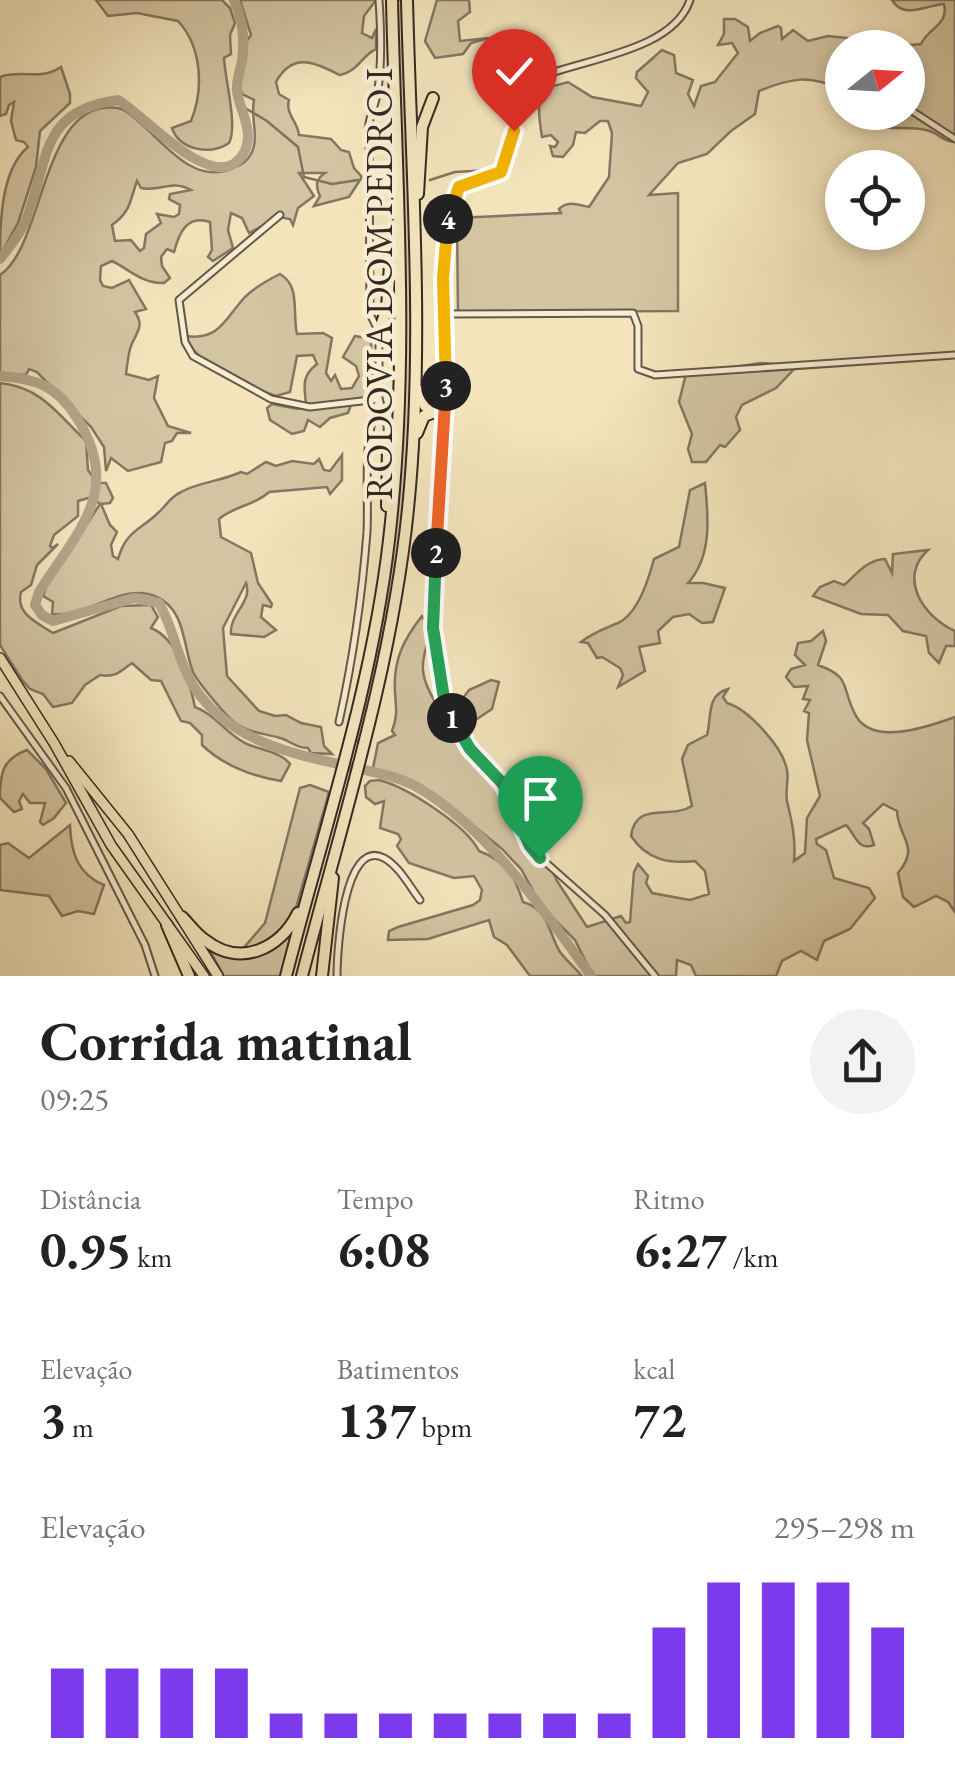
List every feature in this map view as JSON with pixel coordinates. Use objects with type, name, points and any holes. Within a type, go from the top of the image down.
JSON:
[{"type":"highway","name":"RODOVIA DOM PEDRO I","points":[[286,976],[350,740],[382,592],[393,506],[399,408],[392,0]]},
{"type":"highway","name":"RODOVIA DOM PEDRO I","points":[[302,976],[364,744],[400,572],[413,450],[414,280],[407,0]]},
{"type":"highway","points":[[414,280],[420,139],[433,98]]},
{"type":"highway","points":[[379,332],[389,292],[396,175]]},
{"type":"highway","points":[[414,356],[422,400],[425,406],[440,412]]},
{"type":"highway","points":[[413,450],[420,422],[440,412]]},
{"type":"highway","points":[[382,592],[388,447]]},
{"type":"highway","points":[[0,658],[54,743],[98,824],[204,976]]},
{"type":"highway","points":[[54,743],[137,849],[218,976]]},
{"type":"highway","points":[[120,857],[119,849],[125,842],[137,849]]},
{"type":"highway","points":[[322,976],[336,844]]},
{"type":"highway","points":[[182,918],[205,941],[220,949],[251,953],[282,938],[306,900]]},
{"type":"highway","points":[[167,926],[189,976]]},
{"type":"street","points":[[379,0],[380,76],[376,104],[365,130],[369,144],[370,314],[379,332],[379,400],[387,425],[388,447]]},
{"type":"street","points":[[654,976],[605,915],[534,852],[506,788],[470,749],[445,705],[433,614],[446,224],[459,187],[501,172],[532,81],[654,40],[684,16],[690,0]]},
{"type":"street","points":[[925,119],[955,139]]},
{"type":"street","points":[[280,214],[180,300],[189,352],[201,363],[284,404],[310,407],[379,400]]},
{"type":"street","points":[[443,314],[633,313],[638,326],[638,369],[655,375],[955,355]]},
{"type":"street","points":[[339,722],[356,648],[370,444],[373,414],[379,400]]},
{"type":"street","points":[[370,444],[379,442],[388,447]]},
{"type":"street","points":[[0,696],[66,788],[145,944],[155,976]]},
{"type":"street","points":[[337,976],[349,882],[359,863],[372,856],[386,859],[420,900]]},
{"type":"shaded area","points":[[96,0],[222,0],[230,8],[235,23],[230,35],[231,54],[224,58],[232,114],[229,143],[213,149],[196,149],[181,141],[172,128],[191,121],[199,82],[192,43],[178,21],[137,13],[108,16]]},
{"type":"shaded area","points":[[240,0],[376,0],[364,16],[362,33],[372,38],[376,29],[376,49],[356,67],[340,75],[313,64],[297,63],[276,82],[279,94],[289,100],[299,135],[331,139],[341,150],[349,152],[362,177],[349,197],[314,206],[320,196],[317,183],[325,173],[299,173],[314,196],[298,208],[293,225],[290,219],[279,217],[249,233],[242,218],[231,213],[228,230],[233,248],[213,261],[208,257],[212,250],[210,222],[190,223],[174,252],[167,249],[161,257],[170,278],[164,283],[142,279],[112,261],[101,266],[103,286],[112,288],[129,280],[146,309],[135,312],[139,327],[126,374],[149,380],[158,376],[154,398],[168,426],[191,433],[177,433],[165,443],[161,462],[128,471],[111,458],[106,471],[104,447],[91,427],[37,372],[29,369],[26,375],[0,374],[0,275],[15,259],[27,234],[60,146],[75,123],[95,110],[122,109],[173,154],[201,170],[216,172],[245,161],[255,141],[254,100],[242,94],[240,88],[246,42],[251,35]],"holes":[[[137,181],[141,188],[177,186],[191,190],[170,194],[169,199],[180,205],[179,214],[157,214],[161,223],[146,234],[140,251],[131,240],[115,241],[112,225],[126,210]]]},
{"type":"shaded area","points":[[396,0],[404,0],[411,324],[408,453],[400,545],[386,630],[360,741],[353,741],[395,517]]},
{"type":"shaded area","points":[[437,0],[469,0],[470,12],[458,21],[460,41],[489,38],[471,43],[463,54],[435,58],[425,41]]},
{"type":"shaded area","points":[[892,0],[955,0],[955,142],[925,130],[925,39],[944,17],[944,4],[916,10],[897,6]]},
{"type":"shaded area","points":[[724,19],[735,19],[748,27],[750,41],[778,26],[782,39],[793,30],[808,41],[825,37],[825,84],[800,80],[759,91],[755,114],[707,154],[678,163],[649,195],[678,193],[678,311],[458,312],[457,218],[561,213],[559,209],[570,204],[589,207],[609,177],[612,133],[608,121],[600,121],[585,133],[576,132],[573,145],[563,157],[553,156],[550,146],[555,147],[558,142],[551,135],[542,137],[539,116],[541,97],[548,84],[568,82],[592,97],[641,106],[648,92],[636,78],[637,72],[662,50],[674,55],[676,73],[693,80],[688,94],[694,106],[701,86],[715,82],[738,53],[732,43],[718,45],[724,34]]},
{"type":"shaded area","points":[[61,67],[70,103],[40,131],[36,167],[18,223],[0,255],[7,182],[28,147],[16,140],[11,121],[14,102],[0,116],[0,77],[46,73]]},
{"type":"shaded area","points":[[280,274],[291,285],[297,334],[323,333],[332,338],[326,373],[331,381],[335,375],[341,389],[352,388],[359,376],[356,366],[343,357],[355,336],[371,339],[373,397],[351,405],[348,413],[330,418],[320,427],[308,420],[304,431],[292,434],[270,420],[267,408],[272,404],[298,409],[306,405],[306,378],[317,364],[313,355],[297,356],[290,392],[276,396],[210,364],[199,356],[186,336],[198,337],[215,331],[249,294]]},
{"type":"shaded area","points":[[761,363],[797,366],[776,388],[742,405],[736,417],[740,430],[725,447],[720,445],[706,462],[692,462],[688,449],[692,434],[679,402],[686,374]]},
{"type":"shaded area","points":[[0,383],[39,397],[86,441],[88,470],[97,483],[106,483],[113,498],[110,503],[101,504],[117,532],[111,545],[113,556],[118,559],[129,537],[174,496],[188,489],[241,472],[247,474],[266,462],[276,466],[292,461],[314,464],[319,459],[324,470],[330,471],[342,455],[342,480],[330,494],[327,487],[269,492],[219,519],[221,537],[251,553],[258,583],[272,604],[263,605],[261,617],[276,630],[264,637],[231,634],[233,620],[246,596],[246,583],[223,628],[227,676],[259,711],[321,727],[324,746],[332,754],[311,753],[308,748],[248,730],[233,721],[196,677],[178,620],[157,597],[131,594],[78,611],[52,614],[53,602],[43,596],[46,587],[100,504],[92,497],[78,501],[78,516],[54,535],[50,546],[58,544],[37,565],[31,585],[21,592],[25,612],[53,633],[121,606],[151,605],[158,617],[151,628],[175,650],[195,707],[240,740],[290,764],[281,781],[249,773],[219,759],[202,745],[202,735],[190,723],[181,721],[161,681],[151,680],[132,663],[118,673],[100,675],[85,685],[72,703],[53,707],[43,694],[30,689],[0,645]]},
{"type":"shaded area","points":[[705,483],[705,548],[688,583],[725,588],[713,622],[702,623],[689,614],[673,617],[658,631],[660,643],[639,647],[645,671],[618,687],[623,675],[620,668],[597,658],[588,643],[581,642],[631,612],[642,595],[654,559],[679,547],[690,490]]},
{"type":"shaded area","points":[[928,550],[915,572],[918,595],[933,616],[955,631],[955,646],[946,646],[939,663],[929,653],[926,636],[903,631],[888,615],[861,614],[813,596],[820,587],[834,581],[844,585],[872,562],[885,559],[892,573],[893,554]]},
{"type":"shaded area","points":[[422,616],[428,629],[424,675],[443,713],[452,713],[469,690],[491,680],[499,682],[492,709],[474,721],[464,735],[465,740],[492,768],[513,799],[533,847],[550,864],[587,927],[621,916],[626,923],[630,922],[638,864],[648,876],[646,883],[652,893],[690,900],[709,894],[705,871],[695,861],[659,859],[631,836],[634,825],[647,814],[692,806],[682,759],[688,745],[707,735],[713,701],[728,689],[723,697],[727,703],[754,721],[784,761],[794,861],[805,853],[807,818],[820,796],[807,740],[809,713],[804,711],[810,700],[803,699],[808,686],[794,687],[786,677],[791,669],[805,665],[795,655],[798,643],[811,641],[823,631],[826,641],[818,665],[844,683],[861,723],[885,732],[900,732],[955,717],[955,912],[948,902],[936,896],[914,907],[903,897],[898,873],[908,849],[897,811],[883,804],[863,823],[874,845],[860,844],[846,825],[816,839],[826,850],[834,878],[869,888],[875,898],[850,929],[824,941],[817,960],[801,951],[782,961],[776,976],[696,976],[691,965],[677,960],[676,976],[593,976],[575,940],[542,907],[521,869],[502,849],[409,780],[373,768],[378,743],[395,735],[392,731],[398,661]]},
{"type":"shaded area","points":[[27,750],[46,769],[66,803],[43,825],[40,822],[45,803],[30,803],[23,794],[19,801],[22,809],[14,812],[0,798],[4,768]]},
{"type":"shaded area","points":[[379,780],[435,809],[462,830],[479,851],[502,864],[523,902],[543,916],[560,952],[582,976],[530,976],[507,945],[494,937],[489,920],[428,939],[388,940],[389,931],[398,927],[473,905],[480,900],[482,890],[474,876],[454,878],[409,863],[397,846],[401,839],[398,834],[380,828],[384,801],[375,804],[366,797],[365,786]]},
{"type":"shaded area","points":[[310,785],[329,792],[294,915],[273,941],[241,951],[265,923],[300,788]]},
{"type":"shaded area","points":[[70,825],[77,861],[87,875],[104,885],[94,914],[78,911],[62,916],[49,896],[0,890],[0,845],[8,843],[29,858]]},
{"type":"shaded area","points":[[292,930],[281,976],[224,976],[209,949],[236,956]]},
{"type":"waterway","points":[[0,259],[27,219],[53,138],[75,114],[93,105],[118,100],[207,165],[222,167],[241,158],[248,136],[237,91],[243,37],[234,0]]},
{"type":"waterway","points":[[240,105],[298,147],[304,177],[332,184],[358,180]]},
{"type":"waterway","points":[[430,180],[455,172],[491,170]]},
{"type":"waterway","points":[[372,182],[388,181]]},
{"type":"waterway","points":[[0,376],[35,382],[61,398],[77,418],[96,467],[90,509],[39,592],[35,605],[42,615],[53,621],[134,598],[159,603],[194,687],[225,720],[244,733],[285,750],[401,780],[443,804],[513,873],[591,976]]},
{"type":"route","points":[[514,131],[501,172],[459,187],[446,224],[446,382],[433,628],[445,705],[470,749],[506,788],[530,846],[540,858]]}]
